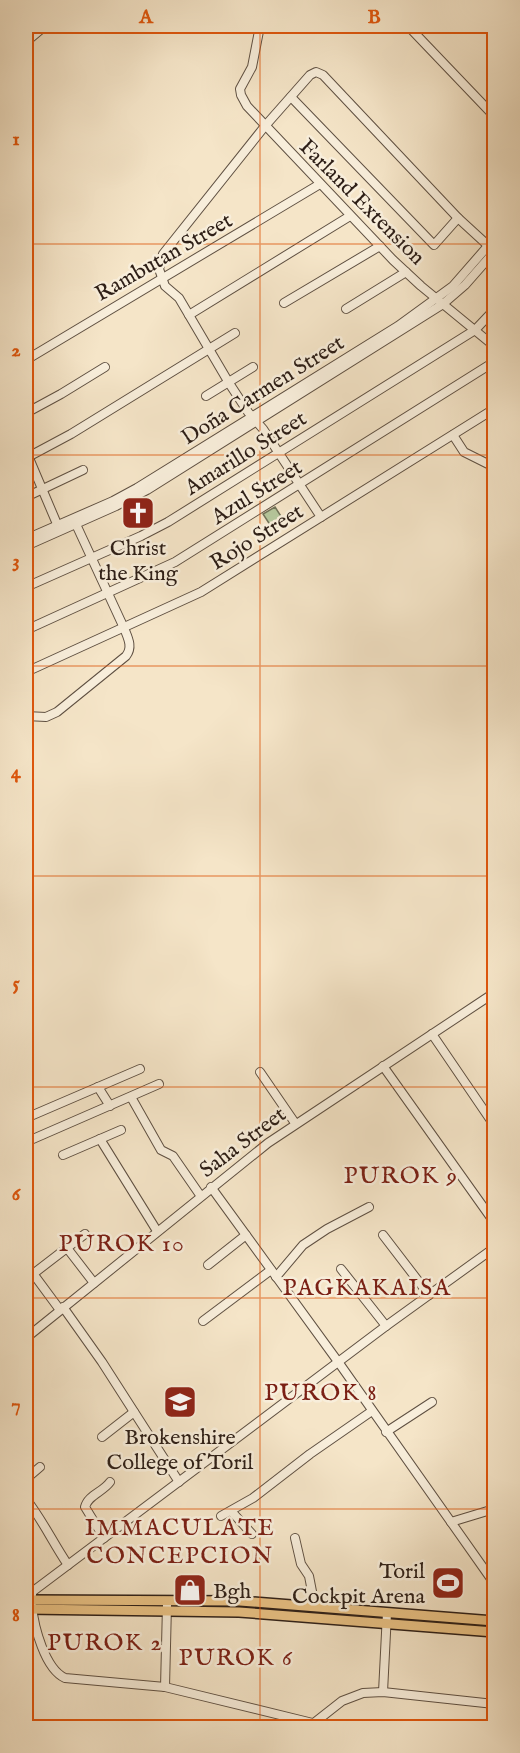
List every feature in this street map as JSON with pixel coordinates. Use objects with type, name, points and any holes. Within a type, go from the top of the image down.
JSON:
[{"type":"main road","points":[[167,1605],[240,1601],[495,1622]]},
{"type":"main road","points":[[29,1602],[167,1605],[495,1632]]},
{"type":"street","points":[[26,40],[45,26]]},
{"type":"street","name":"Farland Extension","points":[[260,26],[252,67],[240,85],[240,92],[247,106],[406,272],[495,345]]},
{"type":"street","points":[[408,26],[495,116]]},
{"type":"street","points":[[321,517],[229,383],[179,298],[165,286],[159,269],[163,254],[265,126],[310,75],[316,72],[320,73],[458,218],[493,250]]},
{"type":"street","points":[[291,97],[434,245],[458,218]]},
{"type":"street","name":"Rambutan Street","points":[[26,360],[320,184]]},
{"type":"street","points":[[189,315],[350,216]]},
{"type":"street","name":"Doña Carmen Street","points":[[26,546],[139,491],[440,301],[459,280],[493,250],[495,239]]},
{"type":"street","points":[[284,303],[380,246]]},
{"type":"street","points":[[346,309],[406,272]]},
{"type":"street","name":"Amarillo Street","points":[[26,587],[155,529],[475,330],[495,310]]},
{"type":"street","points":[[57,524],[27,454],[71,434],[235,333]]},
{"type":"street","name":"Azul Street","points":[[26,630],[175,562],[495,362]]},
{"type":"street","points":[[26,413],[105,367]]},
{"type":"street","points":[[206,396],[253,367]]},
{"type":"street","name":"Rojo Street","points":[[26,672],[201,592],[493,412]]},
{"type":"street","points":[[453,435],[464,452],[495,467]]},
{"type":"street","points":[[26,497],[82,470]]},
{"type":"street","points":[[26,716],[46,717],[57,712],[126,656],[130,650],[124,628],[75,521]]},
{"type":"street","name":"Doña Carmen Street","points":[[26,538],[57,524],[75,521]]},
{"type":"street","name":"Saha Street","points":[[26,1338],[211,1187],[295,1124],[495,993]]},
{"type":"street","points":[[432,1034],[495,1125]]},
{"type":"street","points":[[383,1066],[495,1222]]},
{"type":"street","points":[[26,1118],[140,1069]]},
{"type":"street","points":[[261,1072],[295,1124]]},
{"type":"street","points":[[26,1142],[159,1084]]},
{"type":"street","points":[[98,1087],[110,1106]]},
{"type":"street","points":[[131,1097],[160,1150],[173,1156],[200,1196]]},
{"type":"street","points":[[63,1155],[121,1130]]},
{"type":"street","points":[[100,1139],[157,1231]]},
{"type":"street","points":[[211,1187],[495,1583]]},
{"type":"street","points":[[203,1321],[274,1274],[303,1245],[327,1229],[369,1208]]},
{"type":"street","points":[[33,1274],[85,1233]]},
{"type":"street","points":[[208,1265],[246,1235]]},
{"type":"street","points":[[383,1235],[429,1295]]},
{"type":"street","points":[[67,1248],[94,1282]]},
{"type":"street","points":[[29,1602],[68,1565],[386,1326],[495,1248]]},
{"type":"street","points":[[26,1264],[62,1309],[134,1412],[179,1482]]},
{"type":"street","points":[[341,1269],[386,1326]]},
{"type":"street","points":[[386,1432],[432,1402]]},
{"type":"street","points":[[221,1516],[232,1512],[258,1495],[318,1448],[372,1411]]},
{"type":"street","points":[[102,1437],[134,1412]]},
{"type":"street","points":[[26,1479],[40,1467]]},
{"type":"street","points":[[104,1538],[85,1507],[88,1499],[110,1482]]},
{"type":"street","points":[[26,1499],[42,1520],[68,1565]]},
{"type":"street","points":[[451,1522],[495,1509]]},
{"type":"street","points":[[232,1512],[252,1534]]},
{"type":"street","points":[[294,1538],[301,1564],[309,1576],[315,1607]]},
{"type":"street","points":[[26,1574],[29,1602],[47,1659],[54,1671],[60,1675],[78,1680],[165,1687],[327,1727]]},
{"type":"street","points":[[165,1687],[167,1605]]},
{"type":"street","points":[[383,1692],[387,1613]]},
{"type":"street","points":[[314,1723],[350,1697],[363,1693],[383,1692],[495,1704]]},
{"type":"green space","points":[[275,507],[286,524],[274,531],[263,514]]},
{"type":"place","name":"Christ the King","points":[[138,513]]},
{"type":"place","name":"Brokenshire College of Toril","points":[[180,1402]]},
{"type":"place","name":"Toril Cockpit Arena","points":[[448,1583]]},
{"type":"place","name":"Bgh","points":[[190,1590]]},
{"type":"district","name":"PUROK 9","points":[[401,1175]]},
{"type":"district","name":"PUROK 10","points":[[122,1243]]},
{"type":"district","name":"PAGKAKAISA","points":[[367,1287]]},
{"type":"district","name":"PUROK 8","points":[[321,1392]]},
{"type":"district","name":"IMMACULATE CONCEPCION","points":[[180,1541]]},
{"type":"district","name":"PUROK 2","points":[[105,1642]]},
{"type":"district","name":"PUROK 6","points":[[236,1657]]}]
